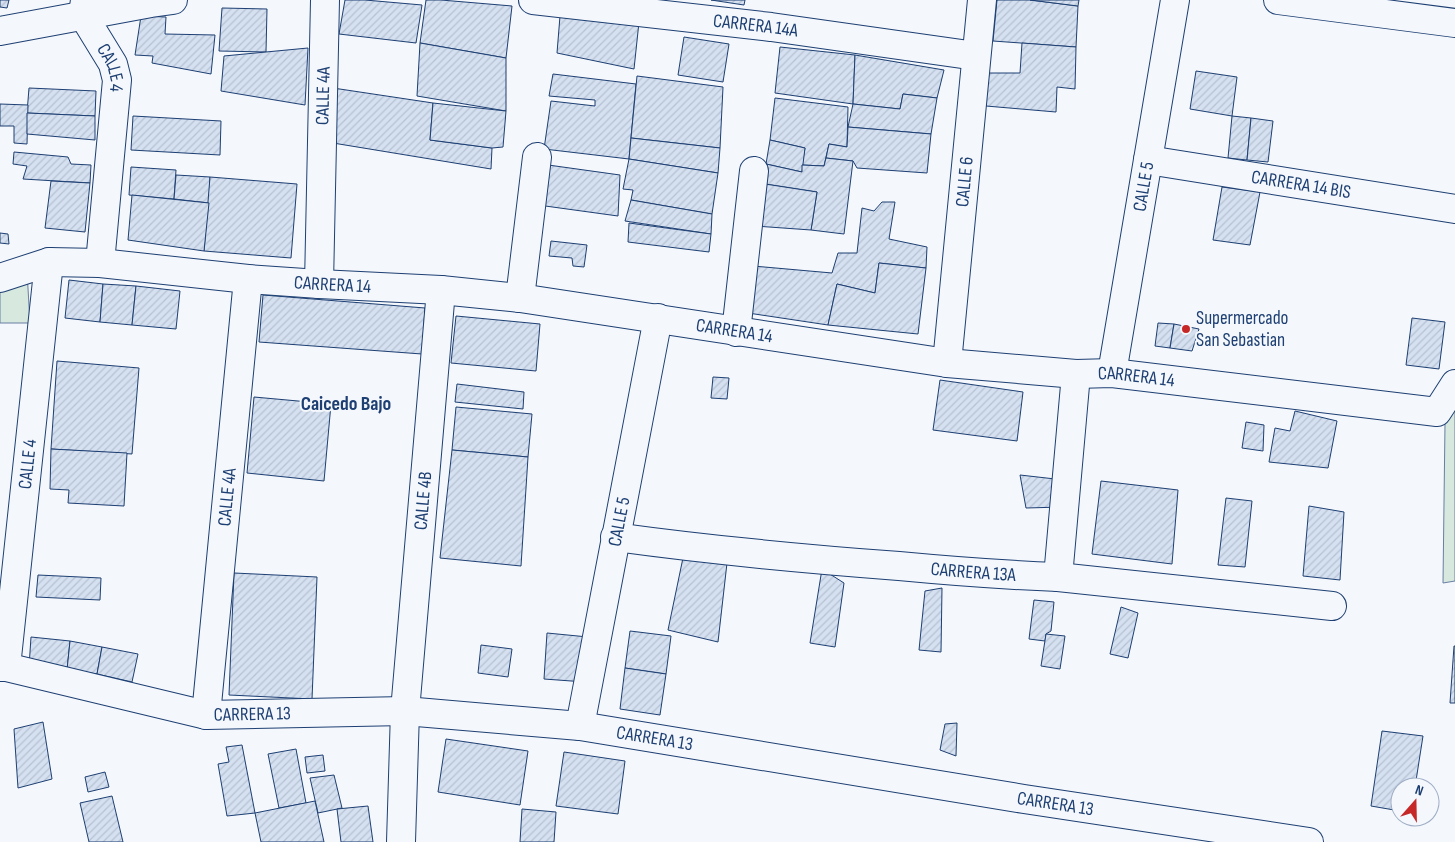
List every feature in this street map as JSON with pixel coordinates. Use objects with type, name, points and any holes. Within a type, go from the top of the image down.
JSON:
[{"type":"street","points":[[0,31],[84,7],[173,0]]},
{"type":"street","name":"CALLE 4A","points":[[319,284],[325,0]]},
{"type":"street","name":"CALLE 6","points":[[947,364],[982,0]]},
{"type":"street","name":"CALLE 5","points":[[1112,373],[1175,0]]},
{"type":"street","points":[[1278,0],[1455,23]]},
{"type":"street","name":"CARRERA 14A","points":[[548,1],[772,27],[976,56]]},
{"type":"street","name":"CALLE 4","points":[[84,7],[113,64],[117,80],[100,263]]},
{"type":"street","points":[[520,298],[537,157]]},
{"type":"street","name":"CARRERA 14 BIS","points":[[1148,160],[1455,209]]},
{"type":"street","points":[[736,332],[754,172]]},
{"type":"street","name":"CALLE 4","points":[[3,667],[49,262]]},
{"type":"street","name":"CARRERA 14","points":[[0,278],[49,262],[100,263],[248,279],[440,290],[520,298],[658,318],[736,332],[947,364],[1076,374],[1112,373],[1437,412],[1455,384]]},
{"type":"street","name":"CALLE 4A","points":[[206,715],[248,279]]},
{"type":"street","name":"CALLE 4B","points":[[401,842],[405,711],[440,290]]},
{"type":"street","name":"CALLE 5","points":[[580,726],[658,318]]},
{"type":"street","points":[[1058,577],[1076,374]]},
{"type":"street","name":"CARRERA 13A","points":[[616,537],[708,550],[814,560],[1058,577],[1332,606]]},
{"type":"street","name":"CARRERA 13","points":[[3,667],[206,715],[405,711],[580,726],[1024,799],[1309,842]]},
{"type":"shaded area","points":[[27,271],[30,323],[0,323],[0,280]]},
{"type":"shaded area","points":[[1455,410],[1455,581],[1443,583],[1445,424]]},
{"type":"building","points":[[0,0],[9,0],[7,8],[0,7]]},
{"type":"building","points":[[345,0],[422,5],[416,43],[339,34]]},
{"type":"building","points":[[426,0],[512,6],[506,58],[420,43]]},
{"type":"building","points":[[711,0],[745,0],[744,5]]},
{"type":"building","points":[[997,0],[1030,0],[1078,6],[1076,47],[993,41]]},
{"type":"building","points":[[1030,0],[1079,0],[1078,6]]},
{"type":"building","points":[[222,8],[267,9],[266,52],[219,51]]},
{"type":"building","points":[[141,16],[166,17],[165,34],[215,35],[211,74],[152,63],[153,56],[135,55]]},
{"type":"building","points":[[560,16],[639,22],[634,69],[557,53]]},
{"type":"building","points":[[684,37],[729,44],[723,82],[678,75]]},
{"type":"building","points":[[420,43],[506,58],[506,111],[417,96]]},
{"type":"building","points":[[1022,43],[1076,47],[1075,89],[1057,87],[1056,112],[986,106],[987,73],[1020,73]]},
{"type":"building","points":[[780,47],[855,55],[853,104],[775,93]]},
{"type":"building","points":[[308,48],[305,105],[221,91],[224,56]]},
{"type":"building","points":[[855,55],[944,70],[937,98],[903,94],[900,109],[853,104]]},
{"type":"building","points":[[1196,71],[1237,77],[1232,116],[1190,109]]},
{"type":"building","points":[[553,74],[636,84],[629,159],[544,149],[551,101],[595,106],[595,100],[549,96]]},
{"type":"building","points":[[637,76],[723,87],[720,148],[631,138]]},
{"type":"building","points":[[29,88],[96,91],[95,116],[27,113]]},
{"type":"building","points":[[333,88],[433,103],[430,140],[492,148],[491,169],[333,143]]},
{"type":"building","points":[[903,94],[937,98],[931,134],[848,127],[853,104],[900,109]]},
{"type":"building","points":[[775,98],[848,107],[847,147],[829,144],[824,166],[802,165],[805,148],[770,140]]},
{"type":"building","points":[[433,103],[506,111],[503,147],[492,148],[430,140]]},
{"type":"building","points":[[0,104],[28,105],[27,144],[14,143],[14,126],[0,126]]},
{"type":"building","points":[[27,113],[95,116],[95,140],[27,134]]},
{"type":"building","points":[[133,116],[221,121],[220,155],[131,150]]},
{"type":"building","points":[[1232,116],[1251,118],[1247,160],[1228,158]]},
{"type":"building","points":[[1251,118],[1273,121],[1268,162],[1247,160]]},
{"type":"building","points":[[848,127],[931,134],[927,173],[857,168],[853,161],[826,158],[829,144],[847,147]]},
{"type":"building","points":[[631,138],[720,148],[718,173],[629,159]]},
{"type":"building","points":[[770,140],[805,148],[802,172],[766,164]]},
{"type":"building","points":[[14,152],[68,157],[71,164],[91,165],[90,183],[23,179],[27,166],[13,164]]},
{"type":"building","points":[[826,158],[853,161],[844,234],[811,230],[817,192],[765,184],[766,164],[802,172],[802,165],[824,166]]},
{"type":"building","points":[[629,159],[718,173],[712,214],[631,200],[633,190],[623,189]]},
{"type":"building","points":[[541,164],[620,175],[618,216],[538,205]]},
{"type":"building","points":[[131,167],[176,170],[174,199],[129,195]]},
{"type":"building","points":[[176,175],[210,177],[209,203],[174,199]]},
{"type":"building","points":[[210,177],[297,184],[291,258],[204,251]]},
{"type":"building","points":[[51,181],[90,183],[85,232],[45,228]]},
{"type":"building","points":[[765,184],[817,192],[811,230],[755,226]]},
{"type":"building","points":[[1222,187],[1260,192],[1250,245],[1213,240]]},
{"type":"building","points":[[132,195],[209,203],[204,251],[128,240]]},
{"type":"building","points":[[631,200],[712,214],[711,234],[625,221]]},
{"type":"building","points":[[882,202],[895,202],[889,239],[927,247],[926,268],[879,263],[875,293],[837,284],[828,325],[748,313],[753,266],[832,273],[838,253],[857,253],[862,208],[874,211]]},
{"type":"building","points":[[629,223],[711,234],[709,252],[628,242]]},
{"type":"building","points":[[0,233],[8,234],[9,244],[0,243]]},
{"type":"building","points":[[551,241],[587,245],[584,267],[573,266],[572,258],[549,256]]},
{"type":"building","points":[[879,263],[926,268],[918,334],[828,325],[837,284],[875,293]]},
{"type":"building","points":[[69,280],[103,284],[100,322],[65,318]]},
{"type":"building","points":[[103,284],[136,286],[132,325],[100,322]]},
{"type":"building","points":[[136,286],[180,291],[176,329],[132,325]]},
{"type":"building","points":[[263,295],[425,308],[422,354],[259,342]]},
{"type":"building","points":[[456,316],[540,324],[536,371],[451,363]]},
{"type":"building","points":[[1412,318],[1445,322],[1439,369],[1406,365]]},
{"type":"building","points":[[1158,323],[1174,324],[1170,348],[1155,346]]},
{"type":"building","points":[[1174,324],[1199,329],[1192,351],[1170,348]]},
{"type":"building","points":[[57,361],[139,368],[132,454],[51,449]]},
{"type":"building","points":[[713,377],[729,378],[727,399],[711,398]]},
{"type":"building","points":[[940,380],[1023,392],[1017,441],[933,430]]},
{"type":"building","points":[[457,384],[524,392],[523,409],[455,402]]},
{"type":"building","points":[[254,397],[331,404],[324,481],[247,473]]},
{"type":"building","points":[[456,407],[532,414],[528,457],[452,450]]},
{"type":"building","points":[[1295,411],[1337,421],[1328,468],[1269,462],[1275,428],[1290,431]]},
{"type":"building","points":[[1246,422],[1264,425],[1263,451],[1242,448]]},
{"type":"building","points":[[51,449],[127,453],[124,506],[68,503],[69,490],[50,489]]},
{"type":"building","points":[[452,450],[528,457],[521,566],[440,558]]},
{"type":"building","points":[[1020,475],[1064,480],[1062,507],[1026,508]]},
{"type":"building","points":[[1101,481],[1178,490],[1172,564],[1092,554]]},
{"type":"building","points":[[1226,498],[1252,501],[1245,567],[1218,565]]},
{"type":"building","points":[[1309,506],[1344,512],[1340,580],[1303,576]]},
{"type":"building","points":[[684,553],[727,563],[718,642],[668,630]]},
{"type":"building","points":[[822,569],[844,583],[835,647],[810,643]]},
{"type":"building","points":[[234,573],[317,577],[312,699],[229,695]]},
{"type":"building","points":[[38,575],[101,578],[100,600],[36,597]]},
{"type":"building","points":[[942,588],[941,652],[919,650],[925,591]]},
{"type":"building","points":[[1034,600],[1054,602],[1051,631],[1046,634],[1045,641],[1029,639]]},
{"type":"building","points":[[1121,607],[1138,613],[1128,658],[1110,654]]},
{"type":"building","points":[[630,631],[671,636],[666,674],[625,668]]},
{"type":"building","points":[[547,633],[588,637],[585,682],[544,679]]},
{"type":"building","points":[[1046,634],[1065,636],[1060,669],[1041,666]]},
{"type":"building","points":[[31,637],[70,641],[67,670],[29,667]]},
{"type":"building","points":[[70,641],[102,647],[97,674],[67,670]]},
{"type":"building","points":[[481,645],[512,649],[508,677],[478,673]]},
{"type":"building","points":[[1454,646],[1455,703],[1450,703]]},
{"type":"building","points":[[102,647],[138,654],[132,682],[97,674]]},
{"type":"building","points":[[625,668],[666,674],[660,715],[620,709]]},
{"type":"building","points":[[43,722],[52,779],[18,788],[14,729]]},
{"type":"building","points":[[957,723],[956,756],[940,750],[945,724]]},
{"type":"building","points":[[1382,731],[1423,736],[1417,777],[1390,777],[1390,809],[1371,806]]},
{"type":"building","points":[[446,739],[528,751],[520,805],[438,792]]},
{"type":"building","points":[[242,745],[255,813],[227,816],[218,764],[229,762],[226,747]]},
{"type":"building","points":[[296,749],[306,803],[279,808],[268,754]]},
{"type":"building","points":[[564,752],[625,761],[618,814],[556,806]]},
{"type":"building","points":[[323,755],[325,771],[307,773],[305,757]]},
{"type":"building","points":[[105,772],[109,787],[88,792],[85,777]]},
{"type":"building","points":[[334,775],[342,808],[318,813],[310,778]]},
{"type":"building","points":[[112,796],[123,842],[89,842],[80,803]]},
{"type":"building","points":[[315,801],[324,842],[261,842],[255,813]]},
{"type":"building","points":[[368,806],[373,842],[341,842],[337,809]]},
{"type":"building","points":[[522,809],[556,812],[554,842],[520,842]]},
{"type":"place","name":"Supermercado San Sebastian","points":[[1186,329]]},
{"type":"district","name":"Caicedo Bajo","points":[[346,404]]}]
